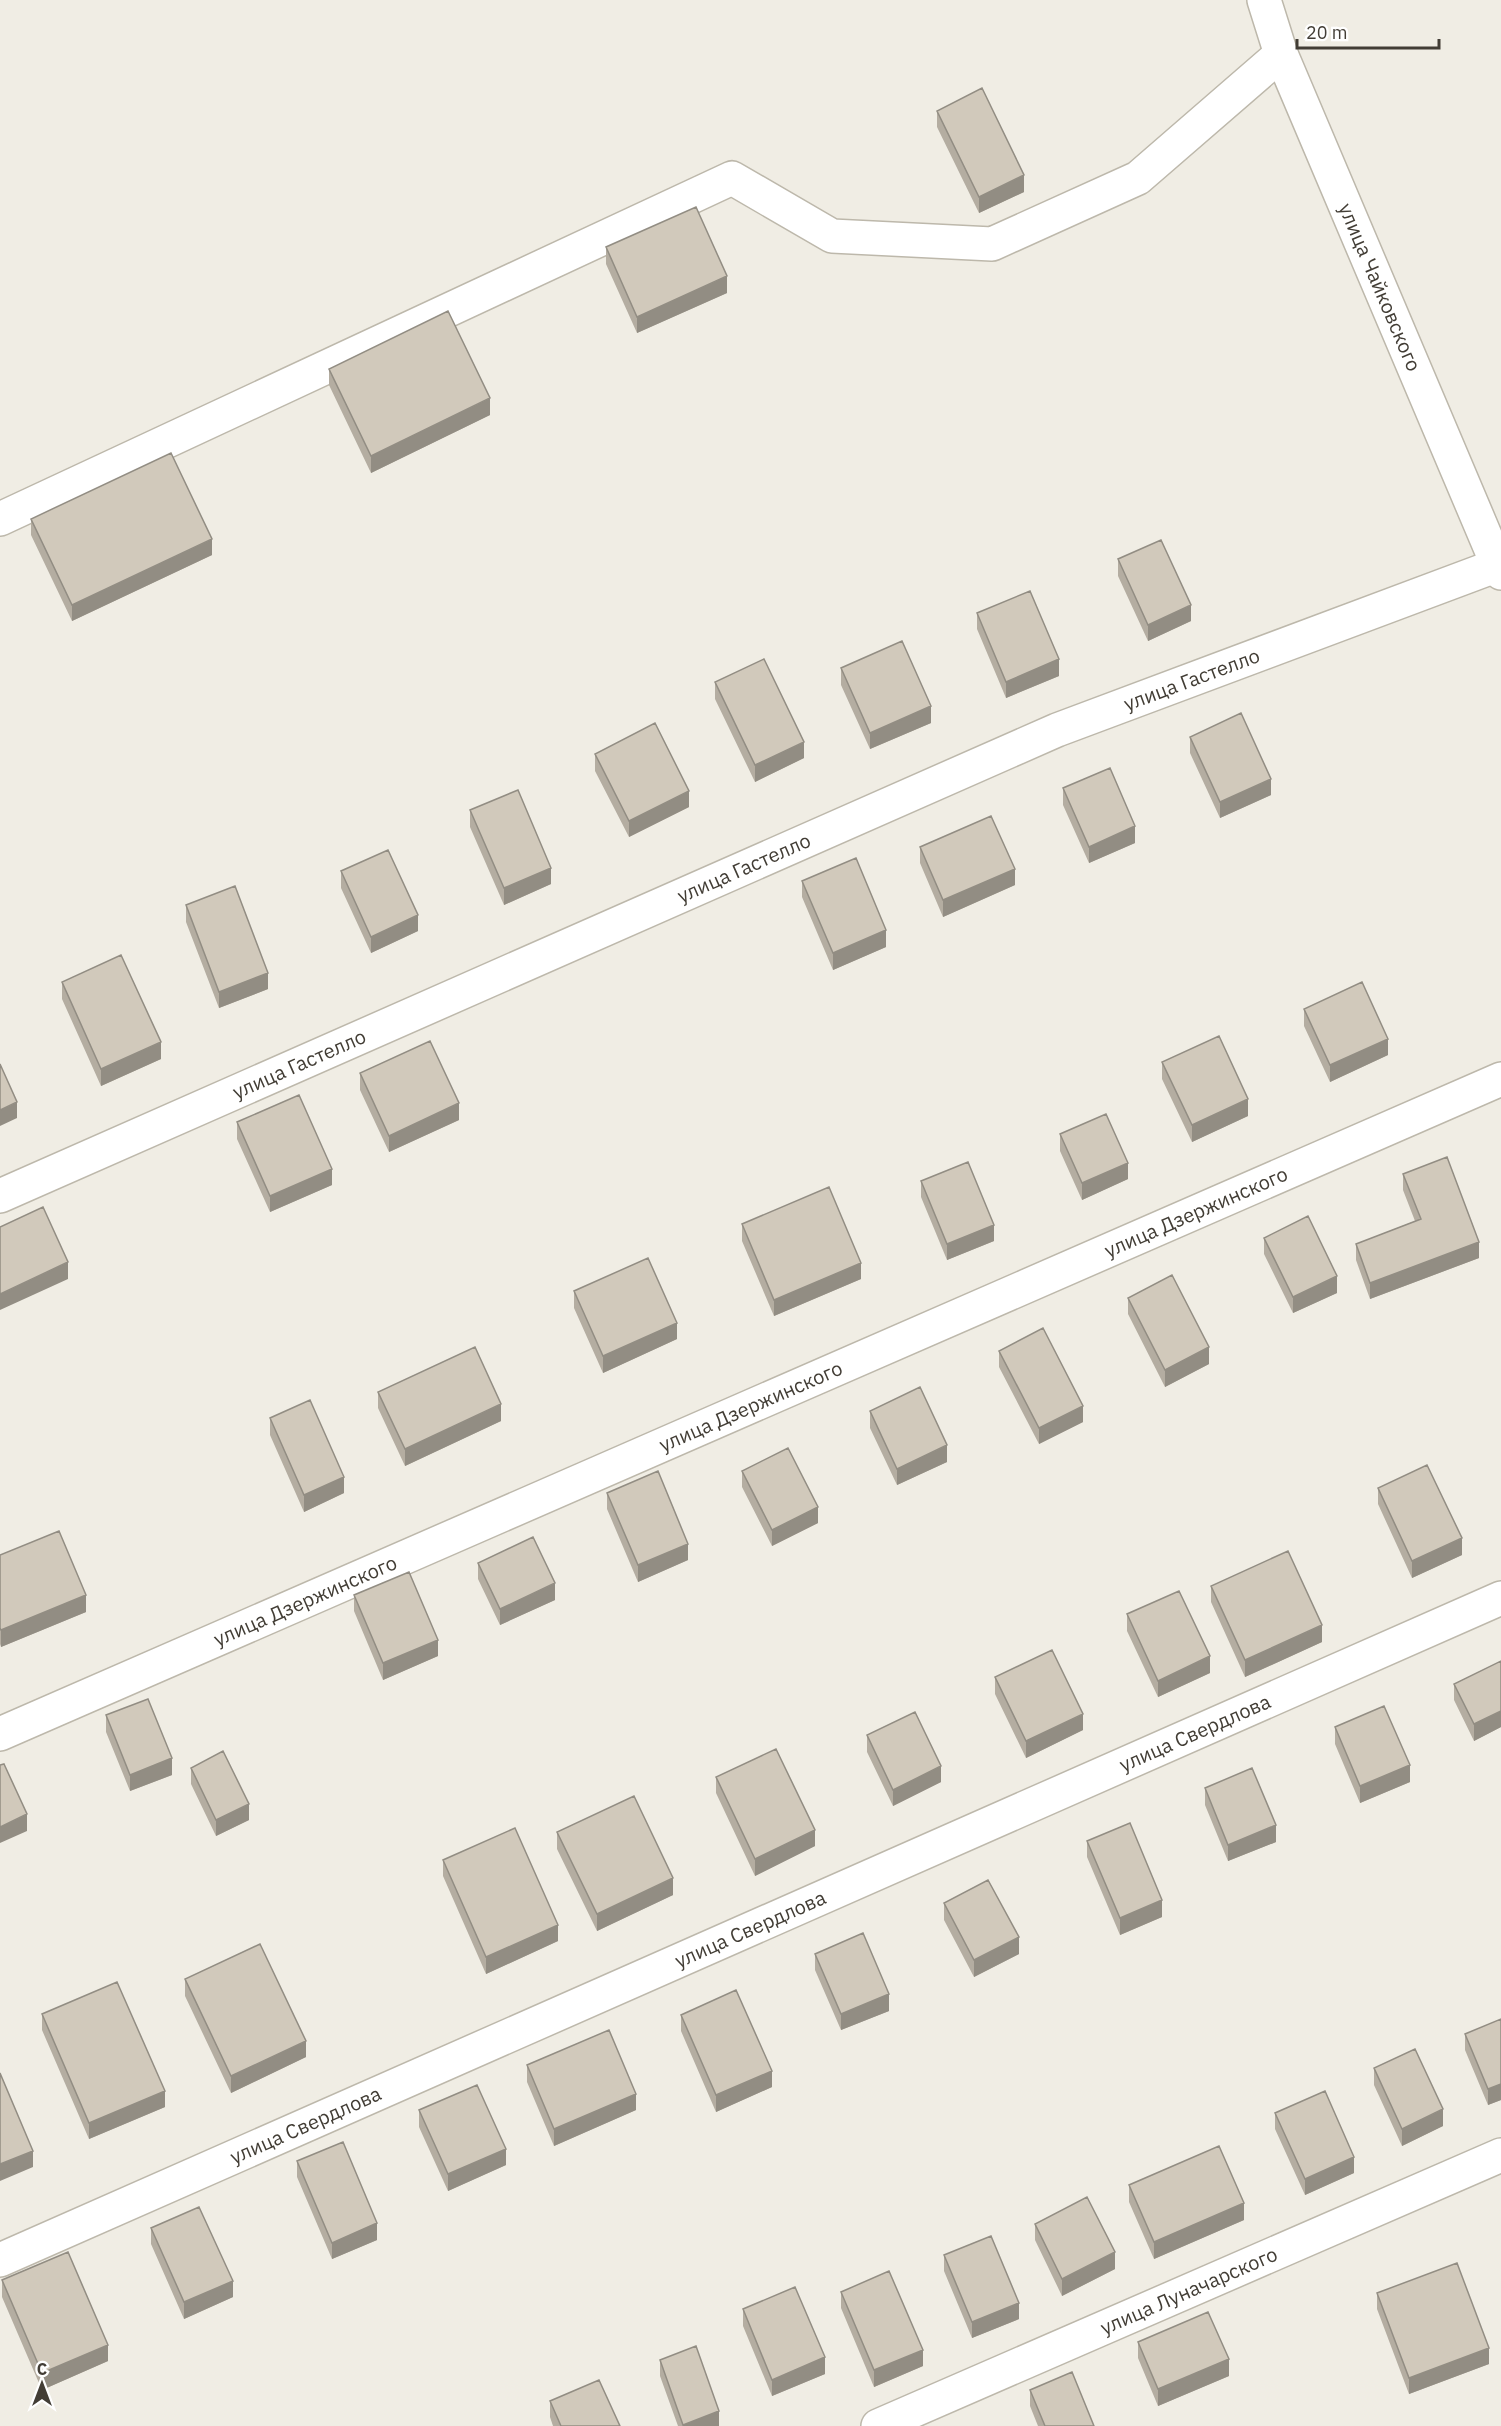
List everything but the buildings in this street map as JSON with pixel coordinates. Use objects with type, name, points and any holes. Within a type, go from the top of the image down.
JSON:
[{"type":"street","name":"улица Чайковского","points":[[1264,0],[1281,54],[1499,569]]},
{"type":"street","points":[[0,519],[732,178],[832,236],[992,244],[1138,178],[1281,54]]},
{"type":"street","name":"улица Гастелло","points":[[0,1196],[1058,730],[1499,569]]},
{"type":"street","name":"улица Дзержинского","points":[[0,1734],[1501,1078]]},
{"type":"street","name":"улица Свердлова","points":[[0,2260],[1501,1598]]},
{"type":"street","name":"улица Луначарского","points":[[878,2426],[1501,2155]]}]
